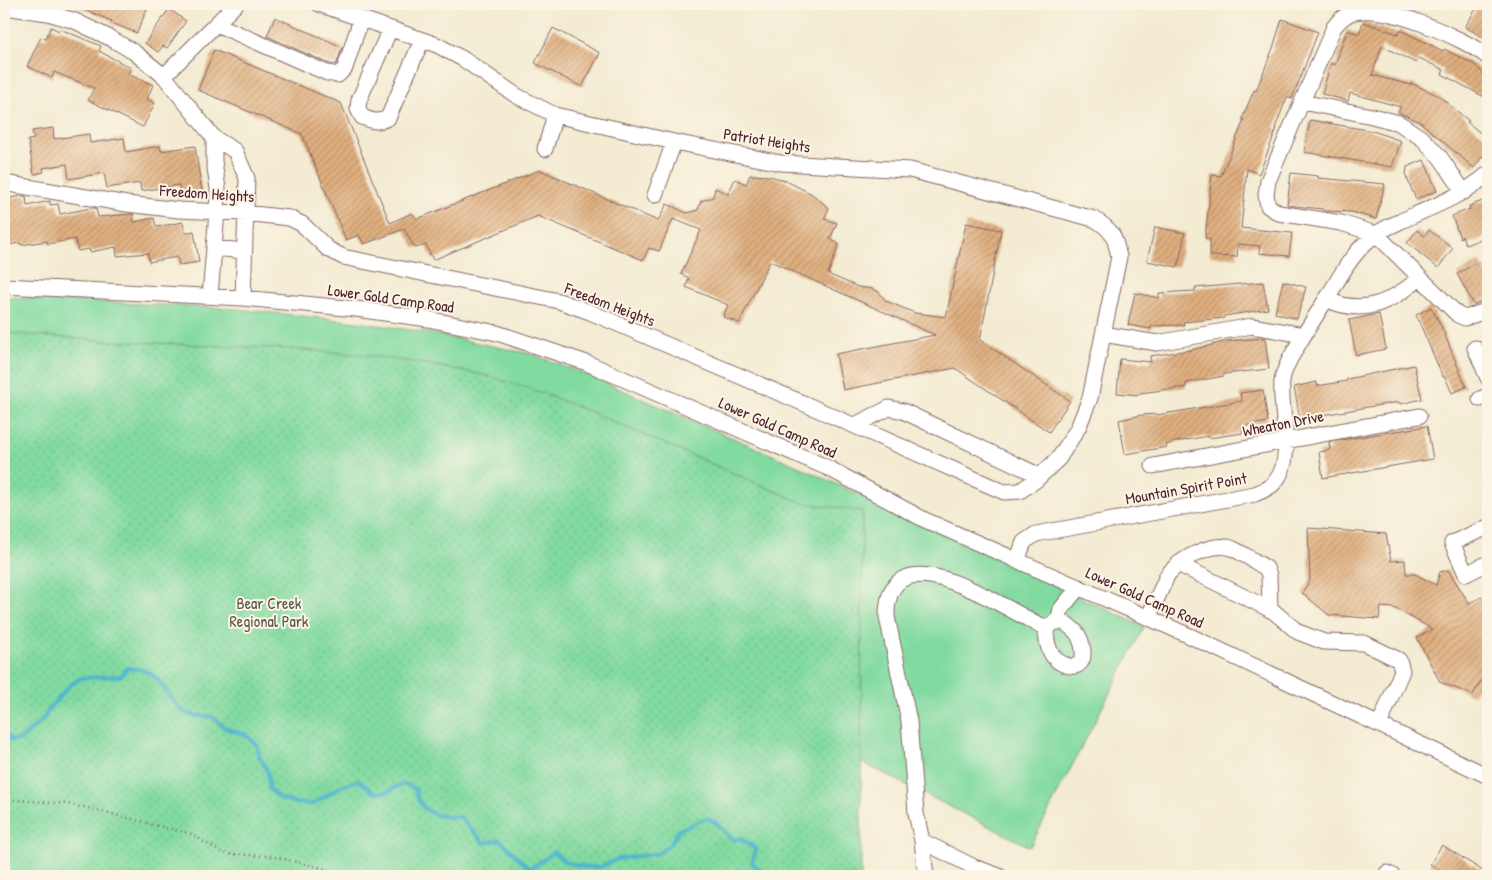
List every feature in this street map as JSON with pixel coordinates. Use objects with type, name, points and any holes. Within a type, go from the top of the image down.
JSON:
[{"type":"street","points":[[164,76],[236,4]]},
{"type":"street","name":"Patriot Heights","points":[[319,4],[437,45],[463,59],[517,96],[554,115],[674,142],[781,163],[910,170],[1094,219],[1108,228],[1116,241],[1119,257],[1102,340]]},
{"type":"street","points":[[4,8],[48,13],[75,21],[134,52],[164,76],[214,138],[235,151],[247,178],[243,298]]},
{"type":"street","points":[[1488,57],[1455,38],[1412,20],[1360,10],[1341,17],[1334,27],[1268,182],[1266,195],[1268,206],[1279,213],[1341,223],[1376,234],[1458,315],[1465,318],[1488,310]]},
{"type":"street","points":[[216,24],[327,73],[338,75],[345,68],[361,18]]},
{"type":"street","points":[[390,29],[359,100],[358,109],[362,117],[373,122],[388,118],[422,40]]},
{"type":"street","points":[[1302,102],[1372,116],[1399,124],[1422,139],[1440,157],[1464,192]]},
{"type":"street","points":[[544,149],[554,115]]},
{"type":"street","points":[[210,296],[218,189],[214,161],[214,138]]},
{"type":"street","points":[[655,195],[674,142]]},
{"type":"street","name":"Mountain Spirit Point","points":[[1017,561],[1024,542],[1036,534],[1255,494],[1275,482],[1282,470],[1285,440],[1282,381],[1285,369],[1350,260],[1376,234],[1454,198],[1488,174]]},
{"type":"street","name":"Freedom Heights","points":[[4,183],[127,204],[179,210],[245,213],[289,218],[302,224],[328,249],[343,257],[559,301],[590,312],[1004,492],[1020,491],[1059,458],[1078,428],[1090,398],[1102,340]]},
{"type":"street","points":[[215,240],[244,243]]},
{"type":"street","points":[[1326,299],[1338,304],[1360,308],[1375,306],[1394,297],[1420,278]]},
{"type":"street","name":"Lower Gold Camp Road","points":[[4,286],[243,298],[356,309],[428,319],[497,333],[587,362],[828,468],[925,520],[1148,618],[1488,776]]},
{"type":"street","points":[[1102,340],[1120,338],[1157,343],[1252,326],[1304,335]]},
{"type":"street","points":[[1474,348],[1488,378]]},
{"type":"street","points":[[855,426],[889,408],[903,411],[1040,476]]},
{"type":"street","name":"Wheaton Drive","points":[[1153,466],[1419,416]]},
{"type":"street","points":[[1488,527],[1452,543],[1466,574],[1488,563]]},
{"type":"street","points":[[1148,618],[1168,574],[1178,564],[1191,555],[1214,548],[1229,547],[1266,568],[1269,575],[1270,610]]},
{"type":"street","points":[[1178,564],[1270,610],[1298,632],[1324,642],[1364,643],[1399,660],[1402,671],[1379,724]]},
{"type":"street","points":[[926,876],[922,841],[916,814],[909,721],[887,617],[887,605],[890,595],[901,580],[910,576],[932,576],[971,589],[1032,622],[1052,625],[1061,609],[1079,587]]},
{"type":"street","points":[[922,841],[999,876]]},
{"type":"path","points":[[4,799],[67,804],[88,808],[190,834],[219,852],[271,856],[349,876]]},
{"type":"green space","points":[[4,297],[238,309],[357,322],[424,332],[531,354],[587,375],[791,463],[1144,627],[1030,847],[861,762],[862,512],[4,586]]},
{"type":"green space","name":"Bear Creek Regional Park","points":[[4,333],[110,341],[292,349],[367,355],[484,375],[531,389],[574,405],[803,503],[862,511],[861,876],[4,876]]},
{"type":"building","points":[[71,4],[149,4],[137,33]]},
{"type":"building","points":[[1479,4],[1488,4],[1488,40],[1465,27]]},
{"type":"building","points":[[169,9],[186,21],[167,48],[163,46],[158,52],[145,43]]},
{"type":"building","points":[[275,17],[342,47],[337,63],[335,65],[330,64],[267,36]]},
{"type":"building","points":[[1282,19],[1318,32],[1292,99],[1287,97],[1259,174],[1247,169],[1241,228],[1292,233],[1289,256],[1259,253],[1260,246],[1238,244],[1237,257],[1210,256],[1210,239],[1205,238],[1212,175],[1221,176],[1244,120],[1242,119],[1254,90],[1256,91],[1273,48]]},
{"type":"building","points":[[1363,22],[1398,34],[1400,30],[1443,51],[1444,49],[1475,65],[1488,78],[1488,99],[1442,74],[1444,70],[1419,58],[1416,63],[1382,46],[1372,75],[1411,85],[1411,83],[1439,96],[1469,121],[1467,122],[1488,139],[1488,149],[1474,168],[1420,122],[1398,112],[1401,107],[1350,93],[1348,101],[1322,94],[1331,63],[1335,65],[1347,30],[1359,34]]},
{"type":"building","points":[[51,27],[101,46],[99,51],[131,68],[128,74],[153,85],[147,99],[155,103],[143,127],[88,100],[94,88],[54,72],[52,78],[27,66],[41,37],[45,39]]},
{"type":"building","points":[[553,28],[600,53],[582,87],[535,63]]},
{"type":"building","points":[[214,50],[341,103],[390,223],[412,213],[417,219],[540,170],[658,221],[667,204],[687,213],[698,210],[701,201],[713,197],[715,188],[728,194],[735,179],[746,184],[750,175],[770,176],[786,181],[812,194],[829,208],[824,219],[837,223],[830,239],[839,244],[828,274],[858,287],[873,289],[879,292],[886,301],[915,313],[946,317],[966,223],[1001,230],[980,340],[1070,401],[1049,432],[955,368],[843,390],[836,354],[935,335],[770,261],[739,323],[723,317],[728,305],[686,287],[689,278],[681,274],[701,230],[673,219],[659,251],[649,248],[643,260],[538,216],[433,260],[426,245],[415,248],[404,229],[364,244],[359,235],[346,240],[302,134],[198,90]]},
{"type":"building","points":[[1310,120],[1373,131],[1401,141],[1392,167],[1304,152]]},
{"type":"building","points":[[53,128],[54,139],[89,134],[90,143],[124,138],[126,152],[160,146],[161,151],[195,146],[202,192],[180,196],[179,185],[141,191],[140,183],[107,188],[104,173],[69,179],[67,164],[43,168],[44,172],[34,174],[28,140],[34,139],[32,131]]},
{"type":"building","points":[[1424,160],[1437,191],[1416,199],[1406,176],[1407,167]]},
{"type":"building","points":[[1291,173],[1318,176],[1318,178],[1385,184],[1376,219],[1352,212],[1324,211],[1322,209],[1287,205]]},
{"type":"building","points":[[26,196],[27,206],[50,201],[50,205],[58,204],[60,214],[96,208],[98,217],[133,214],[134,222],[154,218],[156,227],[183,222],[185,233],[194,231],[199,262],[179,265],[177,257],[149,262],[148,253],[117,256],[116,247],[90,252],[89,249],[78,251],[75,239],[48,244],[47,241],[8,245],[4,220],[4,199]]},
{"type":"building","points":[[1488,199],[1488,236],[1466,245],[1462,236],[1460,238],[1452,216],[1470,209],[1469,206]]},
{"type":"building","points":[[1155,227],[1185,233],[1178,267],[1147,261]]},
{"type":"building","points":[[1417,230],[1424,236],[1429,230],[1453,248],[1438,268],[1407,243]]},
{"type":"building","points":[[1480,261],[1488,276],[1488,298],[1474,305],[1457,274]]},
{"type":"building","points":[[1283,281],[1306,287],[1297,319],[1275,313]]},
{"type":"building","points":[[1263,282],[1268,309],[1224,316],[1224,318],[1183,322],[1184,325],[1151,326],[1151,329],[1128,325],[1135,293],[1159,298],[1159,293],[1195,291],[1195,288]]},
{"type":"building","points":[[1431,307],[1442,328],[1466,387],[1452,393],[1416,315]]},
{"type":"building","points":[[1379,314],[1386,349],[1356,355],[1349,320]]},
{"type":"building","points":[[1265,338],[1269,369],[1224,374],[1224,376],[1186,383],[1186,387],[1140,393],[1139,395],[1117,393],[1120,359],[1151,362],[1150,356],[1191,350],[1228,341]]},
{"type":"building","points":[[1414,365],[1422,399],[1300,419],[1294,387],[1317,382],[1317,386],[1347,381],[1347,379]]},
{"type":"building","points":[[1263,390],[1268,422],[1242,426],[1243,433],[1209,438],[1208,436],[1175,442],[1166,445],[1167,447],[1125,454],[1119,420],[1242,401],[1240,393]]},
{"type":"building","points":[[1427,426],[1433,459],[1323,478],[1319,452],[1330,450],[1329,442]]},
{"type":"building","points":[[1308,528],[1386,534],[1391,561],[1405,560],[1406,574],[1415,574],[1436,585],[1440,572],[1448,570],[1469,603],[1488,594],[1488,679],[1480,682],[1473,695],[1440,682],[1417,638],[1432,629],[1394,608],[1381,607],[1379,619],[1329,615],[1302,593],[1310,580]]},
{"type":"building","points":[[1442,845],[1488,874],[1488,876],[1448,876],[1430,864]]},
{"type":"waterway","points":[[4,731],[10,740],[20,740],[43,719],[52,705],[69,686],[81,678],[121,676],[127,668],[143,670],[155,677],[186,713],[213,717],[225,728],[246,735],[258,746],[259,755],[268,773],[269,789],[279,798],[295,803],[312,804],[342,786],[358,780],[375,793],[388,792],[395,787],[406,784],[415,789],[417,797],[425,809],[444,817],[460,817],[484,843],[500,840],[530,869],[554,852],[565,862],[586,867],[600,867],[618,859],[659,853],[671,843],[679,830],[706,818],[715,822],[733,840],[740,838],[756,849],[752,863],[767,876]]}]
